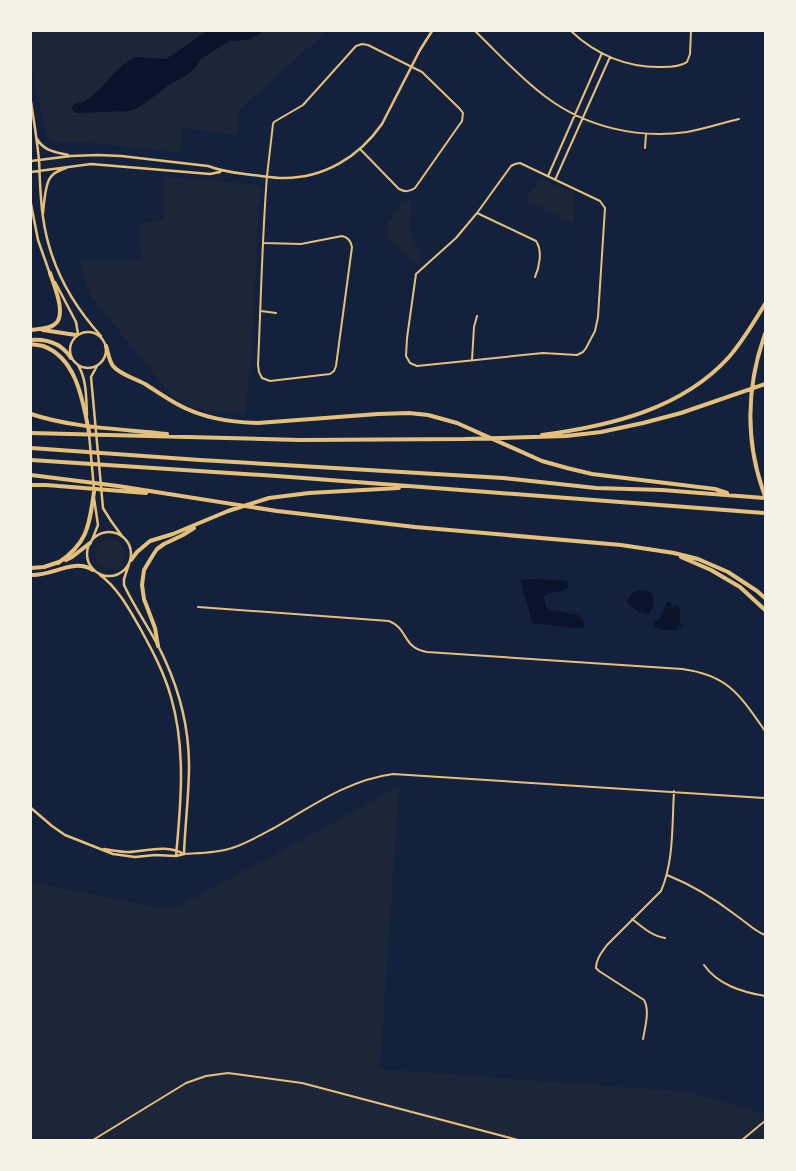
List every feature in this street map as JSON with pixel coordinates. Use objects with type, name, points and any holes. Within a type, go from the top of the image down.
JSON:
[{"type":"highway","points":[[31,330],[55,324],[59,320],[59,303],[50,273]]},
{"type":"highway","points":[[520,438],[569,431],[606,423],[664,404],[683,394],[700,384],[729,357],[750,330],[765,304]]},
{"type":"highway","points":[[38,329],[77,334]]},
{"type":"highway","points":[[31,448],[503,478],[596,488],[765,497],[753,448],[750,411],[756,364],[765,334]]},
{"type":"highway","points":[[31,340],[47,341],[57,344],[71,358]]},
{"type":"highway","points":[[31,344],[43,346],[55,353],[67,365],[75,378],[84,407],[89,432]]},
{"type":"highway","points":[[106,346],[111,362],[118,371],[145,384],[178,404],[208,417],[242,423],[258,423],[378,414],[409,413],[428,415],[457,423],[542,461],[567,468],[592,474],[715,489],[733,495]]},
{"type":"highway","points":[[31,433],[300,440],[520,438],[573,435],[600,432],[681,413],[765,384]]},
{"type":"highway","points":[[31,414],[45,419],[72,424],[192,437]]},
{"type":"highway","points":[[31,460],[277,476],[765,513]]},
{"type":"highway","points":[[31,475],[118,486],[167,495],[277,511],[415,527],[621,546],[674,553],[698,559],[728,572],[765,598]]},
{"type":"highway","points":[[31,485],[167,495]]},
{"type":"highway","points":[[130,562],[137,552],[150,541],[173,534],[228,511],[269,498],[309,493],[414,487]]},
{"type":"highway","points":[[58,563],[75,550],[83,537],[89,521],[94,492]]},
{"type":"highway","points":[[158,646],[155,628],[144,599],[142,585],[144,570],[157,549],[201,523]]},
{"type":"highway","points":[[31,568],[44,567],[72,557],[91,542]]},
{"type":"highway","points":[[674,553],[711,570],[735,584],[765,610]]},
{"type":"highway","points":[[31,575],[39,576],[78,565],[87,566],[93,570]]},
{"type":"street","points":[[31,172],[68,166],[100,164],[210,174],[220,172],[283,178],[311,175],[339,164],[360,149],[376,132],[382,124],[432,31]]},
{"type":"street","points":[[475,31],[527,82],[545,96],[575,115],[618,130],[646,134],[667,134],[687,132],[740,119]]},
{"type":"street","points":[[572,31],[580,39],[602,54],[610,57],[643,66],[669,67],[687,62],[690,57],[691,31]]},
{"type":"street","points":[[264,243],[301,244],[340,236],[346,237],[350,242],[352,247],[336,366],[334,371],[326,376],[268,381],[262,378],[259,372],[260,311],[267,176],[274,122],[302,105],[357,45],[366,44],[422,72],[463,113],[462,121],[415,188],[410,191],[399,189],[360,149]]},
{"type":"street","points":[[548,176],[602,54]]},
{"type":"street","points":[[555,180],[610,57]]},
{"type":"street","points":[[31,102],[37,138],[43,217],[49,246],[56,267],[78,307],[101,336],[106,346],[106,355],[104,360],[97,366],[92,377],[104,508],[122,536]]},
{"type":"street","points":[[645,148],[646,134]]},
{"type":"street","points":[[37,138],[43,147],[48,150],[71,156]]},
{"type":"street","points":[[31,161],[71,156],[98,155],[208,166],[220,172]]},
{"type":"street","points":[[515,164],[522,164],[548,176],[600,201],[605,208],[598,317],[595,331],[584,352],[577,355],[543,353],[418,366],[410,364],[406,356],[416,274],[456,238],[477,213],[509,168],[515,164]]},
{"type":"street","points":[[43,217],[50,178],[68,166]]},
{"type":"street","points":[[31,204],[38,240],[50,273],[74,318],[77,334],[70,346],[71,358],[82,372],[84,381],[98,520],[98,528],[87,551],[88,559],[93,570],[108,580],[130,610],[154,655],[171,697],[179,733],[181,760],[181,786],[176,856]]},
{"type":"street","points":[[477,213],[536,242],[540,249],[538,269],[535,277]]},
{"type":"street","points":[[260,311],[276,313]]},
{"type":"street","points":[[472,360],[474,327],[478,316]]},
{"type":"street","points":[[77,334],[92,332],[101,336]]},
{"type":"street","points":[[78,365],[87,368],[97,366]]},
{"type":"street","points":[[91,542],[98,535],[106,532],[114,532],[128,541],[131,549],[130,562],[124,579],[124,585],[158,646],[176,687],[184,716],[189,756],[189,784],[184,854]]},
{"type":"street","points":[[100,575],[109,577],[117,575],[124,571],[130,562]]},
{"type":"street","points":[[198,607],[389,621],[400,627],[410,645],[419,651],[666,668],[702,672],[719,679],[730,686],[749,708],[765,731]]},
{"type":"street","points":[[100,848],[113,854],[125,856],[176,856],[184,854],[217,852],[242,844],[267,832],[349,786],[366,779],[402,774],[764,798]]},
{"type":"street","points":[[643,1039],[646,1003],[644,1000],[599,971],[595,965],[608,945],[661,891],[670,861],[674,791]]},
{"type":"street","points":[[31,808],[65,835],[84,844],[124,852],[158,849],[176,850],[184,854]]},
{"type":"street","points":[[667,875],[697,888],[737,915],[750,927],[765,935]]},
{"type":"street","points":[[632,919],[654,934],[665,938]]},
{"type":"street","points":[[704,965],[714,977],[732,987],[765,996]]},
{"type":"street","points":[[93,1140],[186,1083],[206,1076],[228,1073],[302,1083],[518,1140]]},
{"type":"street","points":[[742,1140],[765,1121]]},
{"type":"shaded area","points":[[31,31],[324,31],[322,36],[239,110],[237,135],[182,128],[180,153],[92,143],[55,142],[47,136],[31,68]]},
{"type":"shaded area","points":[[207,31],[263,31],[247,40],[229,41],[201,59],[195,68],[187,75],[172,83],[141,106],[130,111],[78,113],[74,112],[71,108],[75,104],[83,102],[91,97],[125,63],[136,57],[166,59]]},
{"type":"shaded area","points":[[164,177],[255,184],[260,188],[251,369],[249,369],[246,413],[212,412],[190,407],[172,396],[90,295],[80,261],[141,261],[140,222],[163,221]]},
{"type":"shaded area","points":[[541,178],[574,194],[573,223],[525,200]]},
{"type":"shaded area","points":[[403,200],[411,201],[410,233],[423,261],[416,264],[387,238],[388,223]]},
{"type":"shaded area","points":[[107,539],[117,541],[123,547],[125,557],[122,567],[116,569],[109,568],[97,563],[95,555],[96,549],[100,543]]},
{"type":"shaded area","points":[[524,579],[567,581],[569,587],[566,589],[544,596],[546,606],[551,610],[578,615],[585,622],[584,628],[532,623],[521,581]]},
{"type":"shaded area","points":[[644,590],[651,592],[654,598],[653,606],[649,614],[636,611],[627,602],[629,596],[633,593]]},
{"type":"shaded area","points":[[667,602],[672,603],[671,607],[674,608],[675,604],[680,608],[680,620],[682,627],[678,625],[677,627],[680,629],[660,630],[655,627],[654,623],[660,618]]},
{"type":"shaded area","points":[[399,786],[380,1069],[689,1092],[765,1114],[765,1140],[31,1140],[31,882],[171,910]]}]
